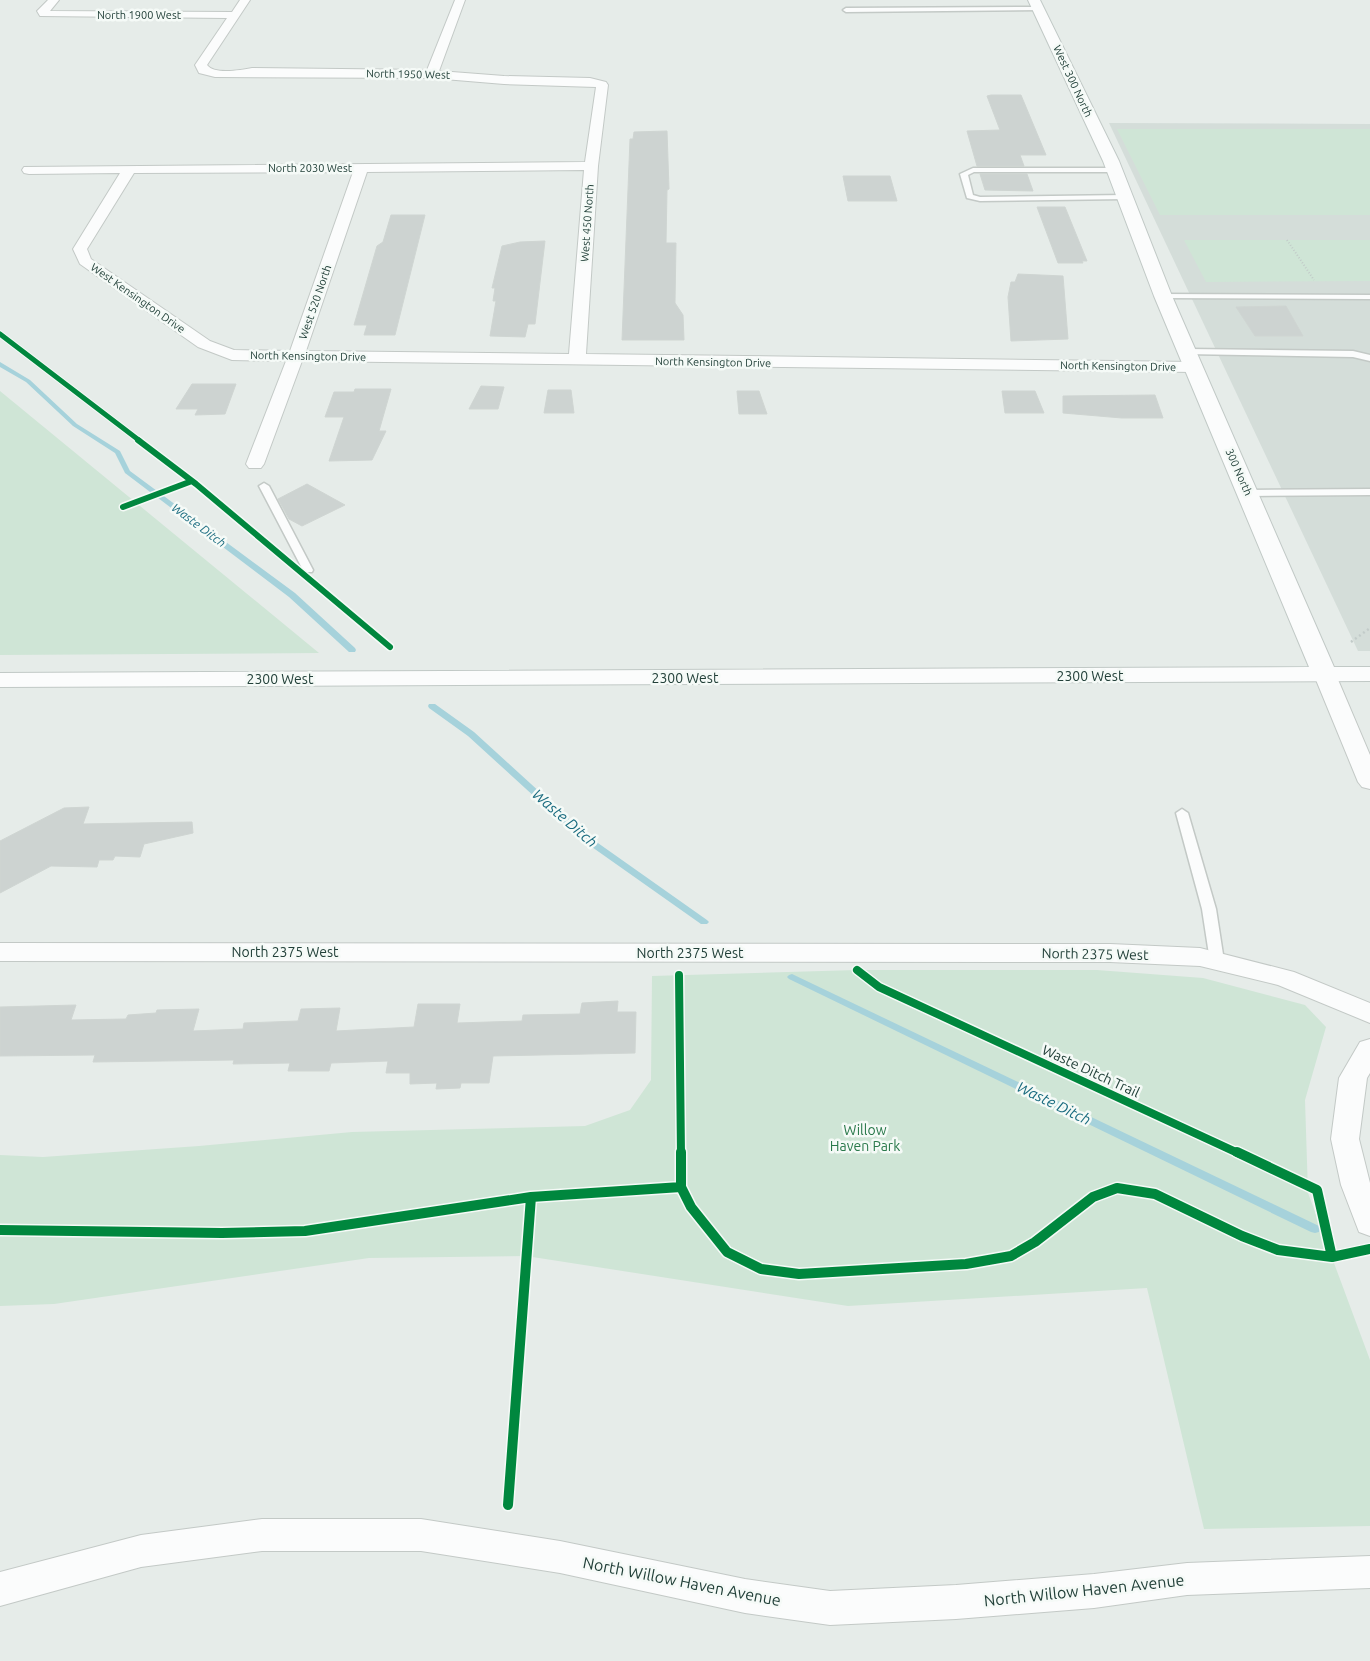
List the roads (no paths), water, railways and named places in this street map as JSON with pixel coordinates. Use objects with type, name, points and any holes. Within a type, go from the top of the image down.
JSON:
[{"type":"street","points":[[44,14],[43,11],[54,0]]},
{"type":"street","points":[[235,15],[245,0]]},
{"type":"street","points":[[432,74],[460,0]]},
{"type":"street","name":"West 300 North","points":[[1037,5],[1113,166]]},
{"type":"street","name":"North 1900 West","points":[[44,14],[235,15]]},
{"type":"street","name":"North 1950 West","points":[[235,15],[201,66],[203,70],[213,74],[432,74],[504,80],[583,82],[602,85]]},
{"type":"street","name":"West 450 North","points":[[577,360],[591,166],[602,85]]},
{"type":"street","name":"North 2030 West","points":[[30,170],[591,166]]},
{"type":"street","name":"300 North","points":[[1113,166],[1163,296],[1249,493],[1370,782]]},
{"type":"street","name":"West 520 North","points":[[255,464],[296,356],[361,168]]},
{"type":"street","name":"West Kensington Drive","points":[[130,170],[80,249],[84,261],[204,344],[232,355]]},
{"type":"street","name":"North Kensington Drive","points":[[232,355],[577,360],[1191,360]]},
{"type":"street","name":"2300 West","points":[[0,680],[1370,674]]},
{"type":"street","name":"North 2375 West","points":[[0,952],[1110,953],[1200,957],[1285,978],[1370,1014]]},
{"type":"street","points":[[1370,1049],[1353,1078],[1345,1139],[1356,1186],[1370,1224]]},
{"type":"street","name":"North Willow Haven Avenue","points":[[0,1588],[141,1551],[262,1535],[421,1535],[560,1557],[745,1596],[830,1608],[956,1602],[1094,1591],[1188,1579],[1370,1572]]},
{"type":"lane","points":[[846,10],[1037,5]]},
{"type":"lane","points":[[1113,166],[973,170],[964,174],[970,196],[980,199],[1125,197]]},
{"type":"lane","points":[[1163,296],[1370,297]]},
{"type":"lane","points":[[1191,360],[1353,354],[1370,358]]},
{"type":"lane","points":[[264,486],[308,570]]},
{"type":"lane","points":[[1249,493],[1370,492]]},
{"type":"lane","points":[[1182,813],[1209,909],[1217,961]]},
{"type":"waterway","name":"Waste Ditch","points":[[0,364],[28,381],[75,425],[118,452],[127,472],[292,595],[352,650]]},
{"type":"waterway","name":"Waste Ditch","points":[[432,706],[471,734],[585,838],[704,922]]},
{"type":"waterway","name":"Waste Ditch","points":[[792,977],[1315,1229]]},
{"type":"park label","name":"Willow Haven Park","points":[[865,1138]]}]
